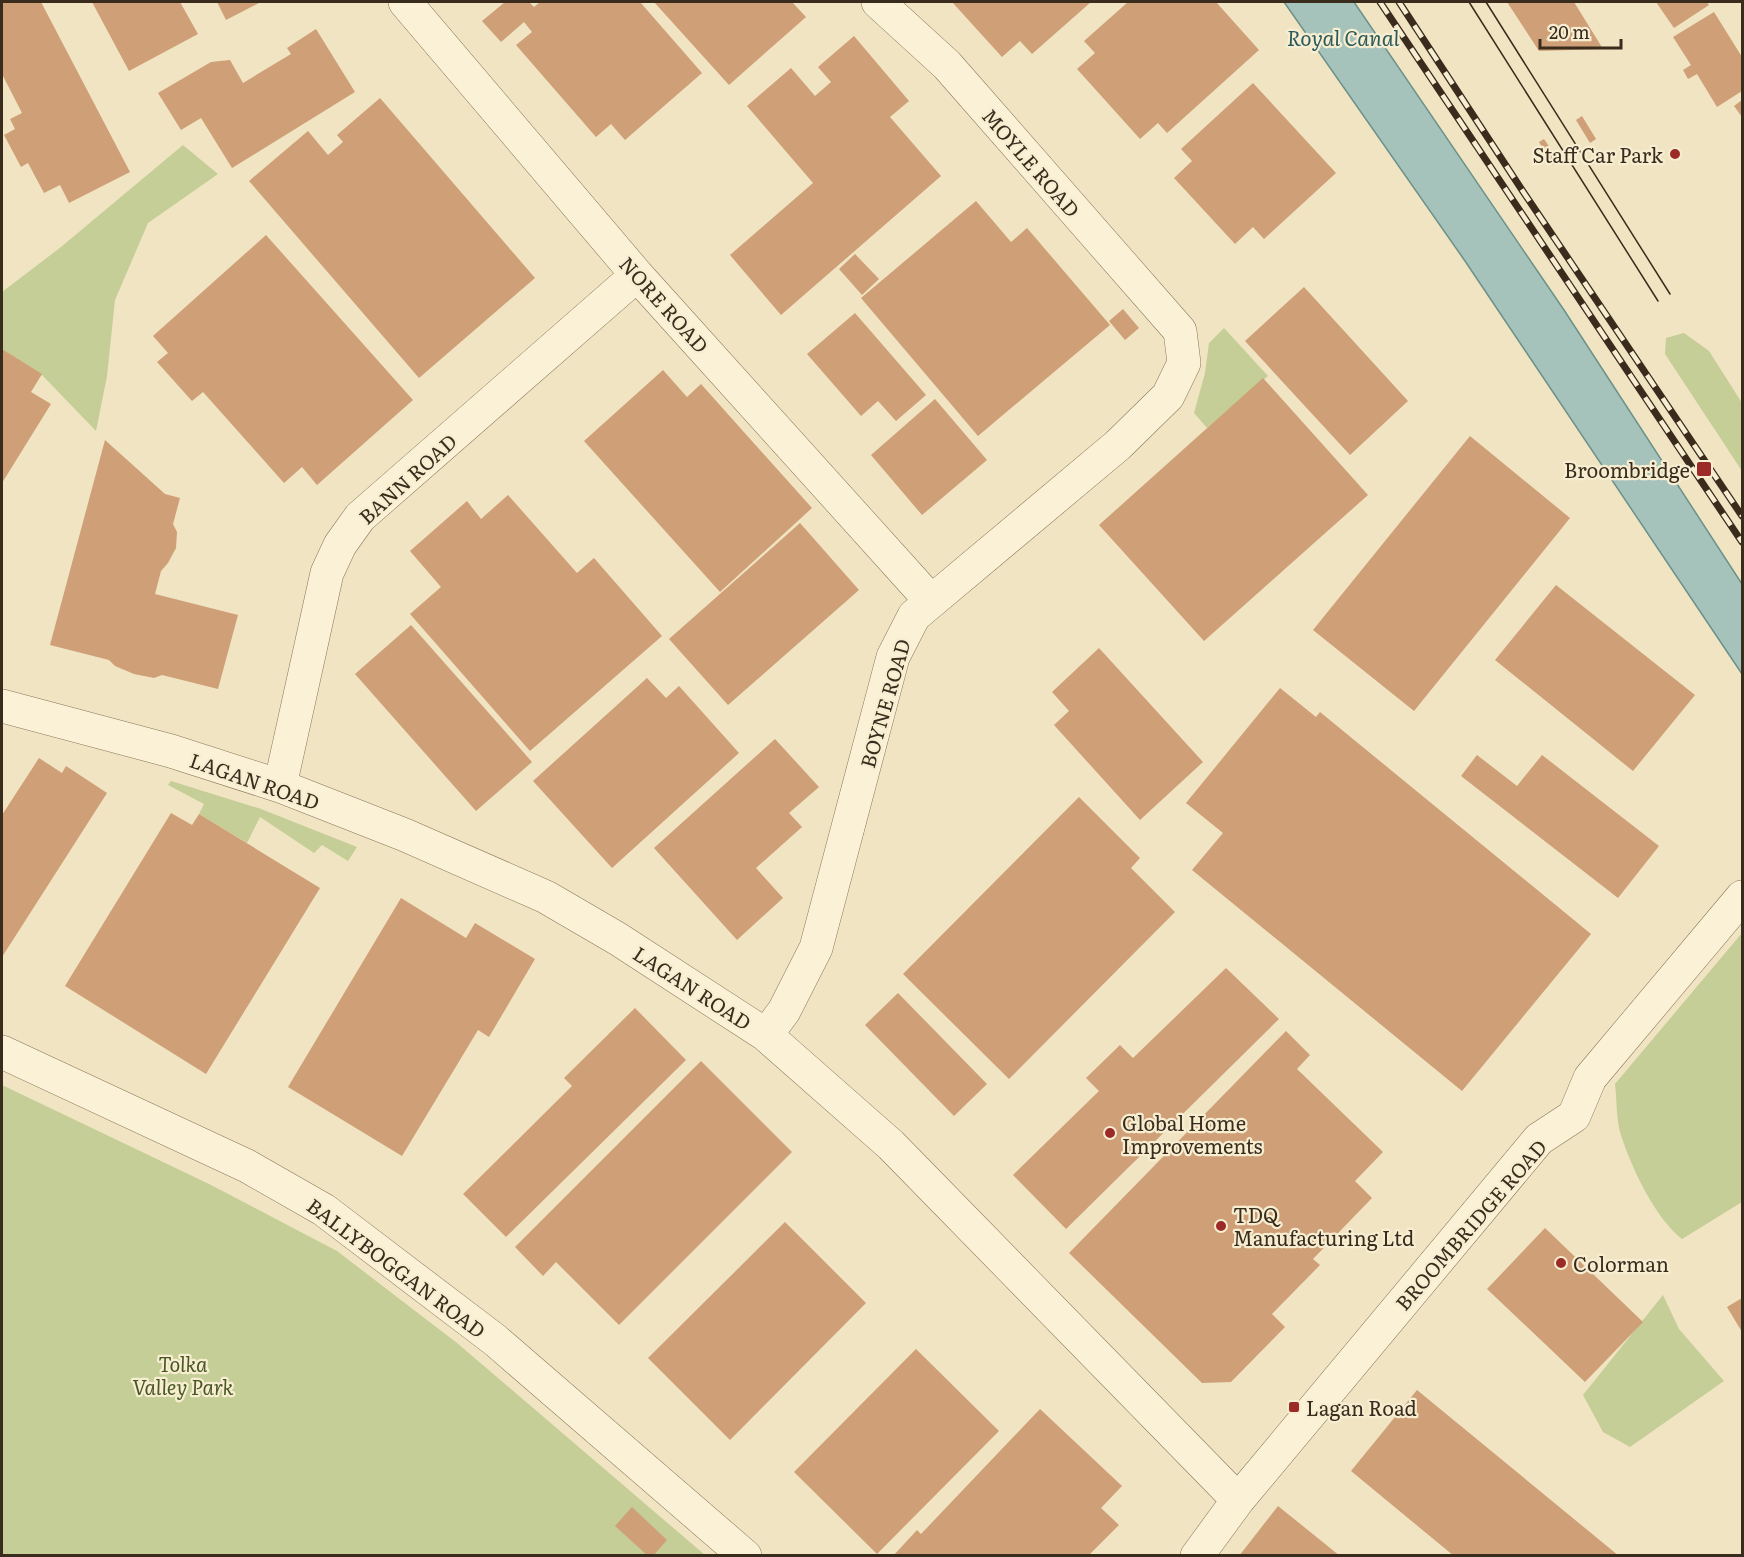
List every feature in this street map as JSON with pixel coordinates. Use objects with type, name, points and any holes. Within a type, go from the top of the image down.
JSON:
[{"type":"street","name":"NORE ROAD","points":[[405,2],[638,274],[931,601]]},
{"type":"street","name":"MOYLE ROAD","points":[[878,2],[947,65],[1180,330]]},
{"type":"street","name":"BANN ROAD","points":[[280,786],[327,573],[340,545],[360,517],[638,274]]},
{"type":"street","name":"BOYNE ROAD","points":[[766,1035],[784,1011],[816,948],[893,657],[914,616],[1118,445],[1168,396],[1184,363],[1180,330]]},
{"type":"street","name":"LAGAN ROAD","points":[[2,706],[171,751],[280,786],[405,835],[546,897],[618,939],[766,1035],[891,1145],[1238,1500]]},
{"type":"street","name":"BROOMBRIDGE ROAD","points":[[1197,1556],[1238,1500],[1539,1139],[1574,1116],[1590,1078],[1743,897]]},
{"type":"street","name":"BALLYBOGGAN ROAD","points":[[2,1052],[248,1166],[324,1210],[495,1340],[745,1556]]},
{"type":"green space","points":[[183,145],[218,174],[148,223],[115,300],[107,376],[96,431],[42,375],[2,349],[2,292],[61,247]]},
{"type":"green space","points":[[1224,328],[1268,376],[1207,428],[1194,413],[1205,373],[1209,343]]},
{"type":"green space","points":[[1684,333],[1709,351],[1742,403],[1742,471],[1665,354],[1666,338]]},
{"type":"green space","points":[[171,781],[261,809],[357,847],[348,861],[322,845],[314,853],[260,817],[247,843],[199,814],[204,804],[168,785]]},
{"type":"green space","points":[[1742,933],[1742,1202],[1682,1239],[1653,1205],[1631,1162],[1619,1129],[1615,1084]]},
{"type":"green space","name":"Tolka Valley Park","points":[[2,1085],[209,1184],[337,1251],[457,1343],[705,1555],[2,1555]]},
{"type":"green space","points":[[1663,1295],[1679,1329],[1724,1381],[1630,1447],[1603,1432],[1583,1395]]},
{"type":"water","name":"Royal Canal","points":[[1284,2],[1354,2],[1564,310],[1742,584],[1742,674],[1465,261]]},
{"type":"building","points":[[2,2],[41,2],[130,172],[69,203],[60,185],[44,193],[28,163],[21,167],[4,135],[15,129],[10,119],[22,113],[2,74]]},
{"type":"building","points":[[92,2],[180,2],[198,34],[129,71]]},
{"type":"building","points":[[217,2],[261,2],[226,20]]},
{"type":"building","points":[[505,2],[529,2],[534,7],[540,2],[640,2],[702,73],[625,140],[611,124],[596,137],[516,45],[532,32],[524,22],[501,42],[482,21]]},
{"type":"building","points":[[654,2],[792,2],[806,17],[729,85]]},
{"type":"building","points":[[952,2],[1091,2],[1032,54],[1020,41],[1002,57]]},
{"type":"building","points":[[1128,2],[1216,2],[1259,50],[1167,133],[1158,123],[1140,139],[1077,69],[1095,53],[1084,41]]},
{"type":"building","points":[[1507,2],[1574,2],[1603,49],[1539,51]]},
{"type":"building","points":[[1656,2],[1707,2],[1709,5],[1674,28]]},
{"type":"building","points":[[1714,12],[1742,57],[1742,91],[1717,107],[1697,74],[1688,79],[1683,70],[1691,65],[1673,37]]},
{"type":"building","points":[[316,29],[355,92],[232,168],[201,118],[181,130],[158,93],[211,62],[230,60],[243,83],[291,54],[287,48]]},
{"type":"building","points":[[854,36],[909,101],[890,117],[941,176],[781,315],[730,255],[813,183],[747,106],[791,68],[815,96],[831,82],[818,67]]},
{"type":"building","points":[[1253,83],[1336,173],[1264,239],[1253,227],[1235,244],[1174,178],[1192,161],[1181,149]]},
{"type":"building","points":[[380,98],[535,278],[419,378],[249,181],[308,131],[328,155],[343,142],[337,135]]},
{"type":"building","points":[[1742,100],[1742,117],[1734,106]]},
{"type":"building","points":[[1582,116],[1596,139],[1590,143],[1576,120]]},
{"type":"building","points":[[1544,139],[1559,161],[1553,165],[1539,142]]},
{"type":"building","points":[[976,201],[1011,242],[1027,228],[1110,325],[978,436],[861,298]]},
{"type":"building","points":[[266,235],[413,400],[317,485],[302,467],[284,483],[203,392],[192,401],[157,362],[168,353],[153,336]]},
{"type":"building","points":[[855,254],[879,279],[862,295],[839,269]]},
{"type":"building","points":[[1304,287],[1408,401],[1350,455],[1245,341]]},
{"type":"building","points":[[1123,309],[1139,328],[1125,340],[1109,321]]},
{"type":"building","points":[[855,313],[926,395],[896,421],[878,401],[861,416],[807,354]]},
{"type":"building","points":[[2,349],[42,374],[31,392],[51,404],[2,483]]},
{"type":"building","points":[[663,370],[687,397],[701,384],[812,508],[720,592],[584,441]]},
{"type":"building","points":[[1263,378],[1368,495],[1204,641],[1099,525]]},
{"type":"building","points":[[935,399],[987,460],[922,515],[871,455]]},
{"type":"building","points":[[1470,436],[1570,518],[1414,711],[1313,630]]},
{"type":"building","points":[[105,440],[165,494],[180,498],[173,524],[177,532],[176,548],[161,571],[155,594],[238,615],[218,689],[162,675],[154,678],[134,674],[115,666],[109,660],[50,645]]},
{"type":"building","points":[[508,495],[577,573],[594,558],[662,636],[530,751],[410,614],[441,587],[410,551],[467,501],[481,519]]},
{"type":"building","points":[[800,523],[859,590],[728,705],[669,639]]},
{"type":"building","points":[[1556,585],[1695,695],[1633,771],[1495,660]]},
{"type":"building","points":[[411,625],[532,762],[476,811],[355,674]]},
{"type":"building","points":[[1099,648],[1203,762],[1140,820],[1054,725],[1069,711],[1052,692]]},
{"type":"building","points":[[647,678],[666,698],[679,686],[739,753],[612,868],[533,781]]},
{"type":"building","points":[[1280,688],[1316,717],[1320,712],[1591,934],[1462,1091],[1192,870],[1223,833],[1186,803]]},
{"type":"building","points":[[775,739],[819,787],[789,813],[802,827],[756,868],[783,898],[737,940],[654,848]]},
{"type":"building","points":[[1477,755],[1517,786],[1542,755],[1659,846],[1618,898],[1461,776]]},
{"type":"building","points":[[39,758],[62,773],[66,766],[107,793],[2,957],[2,815]]},
{"type":"building","points":[[1079,797],[1140,858],[1131,868],[1175,912],[1009,1079],[903,974]]},
{"type":"building","points":[[171,813],[192,825],[199,814],[320,888],[206,1074],[65,986]]},
{"type":"building","points":[[401,898],[466,938],[475,923],[535,959],[489,1037],[478,1030],[402,1156],[288,1087]]},
{"type":"building","name":"Global Home Improvements","points":[[1226,968],[1279,1019],[1066,1229],[1013,1175],[1099,1091],[1086,1078],[1120,1045],[1133,1058]]},
{"type":"building","points":[[898,993],[987,1084],[954,1116],[865,1025]]},
{"type":"building","points":[[635,1008],[686,1060],[506,1237],[463,1194],[572,1086],[564,1078]]},
{"type":"building","name":"TDQ Manufacturing Ltd","points":[[1286,1031],[1310,1055],[1297,1069],[1383,1152],[1355,1181],[1372,1198],[1313,1259],[1320,1265],[1272,1314],[1285,1327],[1231,1382],[1202,1383],[1069,1253]]},
{"type":"building","points":[[701,1061],[792,1152],[619,1325],[556,1262],[543,1276],[515,1247]]},
{"type":"building","points":[[785,1222],[866,1303],[730,1440],[648,1358]]},
{"type":"building","points":[[1545,1228],[1643,1322],[1585,1382],[1487,1289]]},
{"type":"building","points":[[1742,1298],[1742,1332],[1727,1307]]},
{"type":"building","points":[[916,1349],[999,1431],[877,1554],[794,1472]]},
{"type":"building","points":[[1417,1390],[1619,1556],[1454,1556],[1351,1471]]},
{"type":"building","points":[[1040,1409],[1122,1486],[1101,1508],[1119,1525],[1088,1556],[893,1556],[917,1530],[921,1534]]},
{"type":"building","points":[[1278,1506],[1340,1556],[1239,1556]]},
{"type":"building","points":[[632,1507],[667,1540],[653,1556],[648,1556],[615,1526]]},
{"type":"tram line","points":[[1469,2],[1658,301]]},
{"type":"tram line","points":[[1486,2],[1670,294]]},
{"type":"railway","points":[[1380,2],[1742,542]]},
{"type":"railway","points":[[1399,2],[1522,190],[1742,516]]},
{"type":"place","name":"Staff Car Park","points":[[1675,154]]},
{"type":"place","name":"Broombridge","points":[[1704,469]]},
{"type":"place","name":"Global Home Improvements","points":[[1110,1133]]},
{"type":"place","name":"TDQ Manufacturing Ltd","points":[[1221,1226]]},
{"type":"place","name":"Colorman","points":[[1561,1263]]},
{"type":"place","name":"Lagan Road","points":[[1294,1407]]}]
